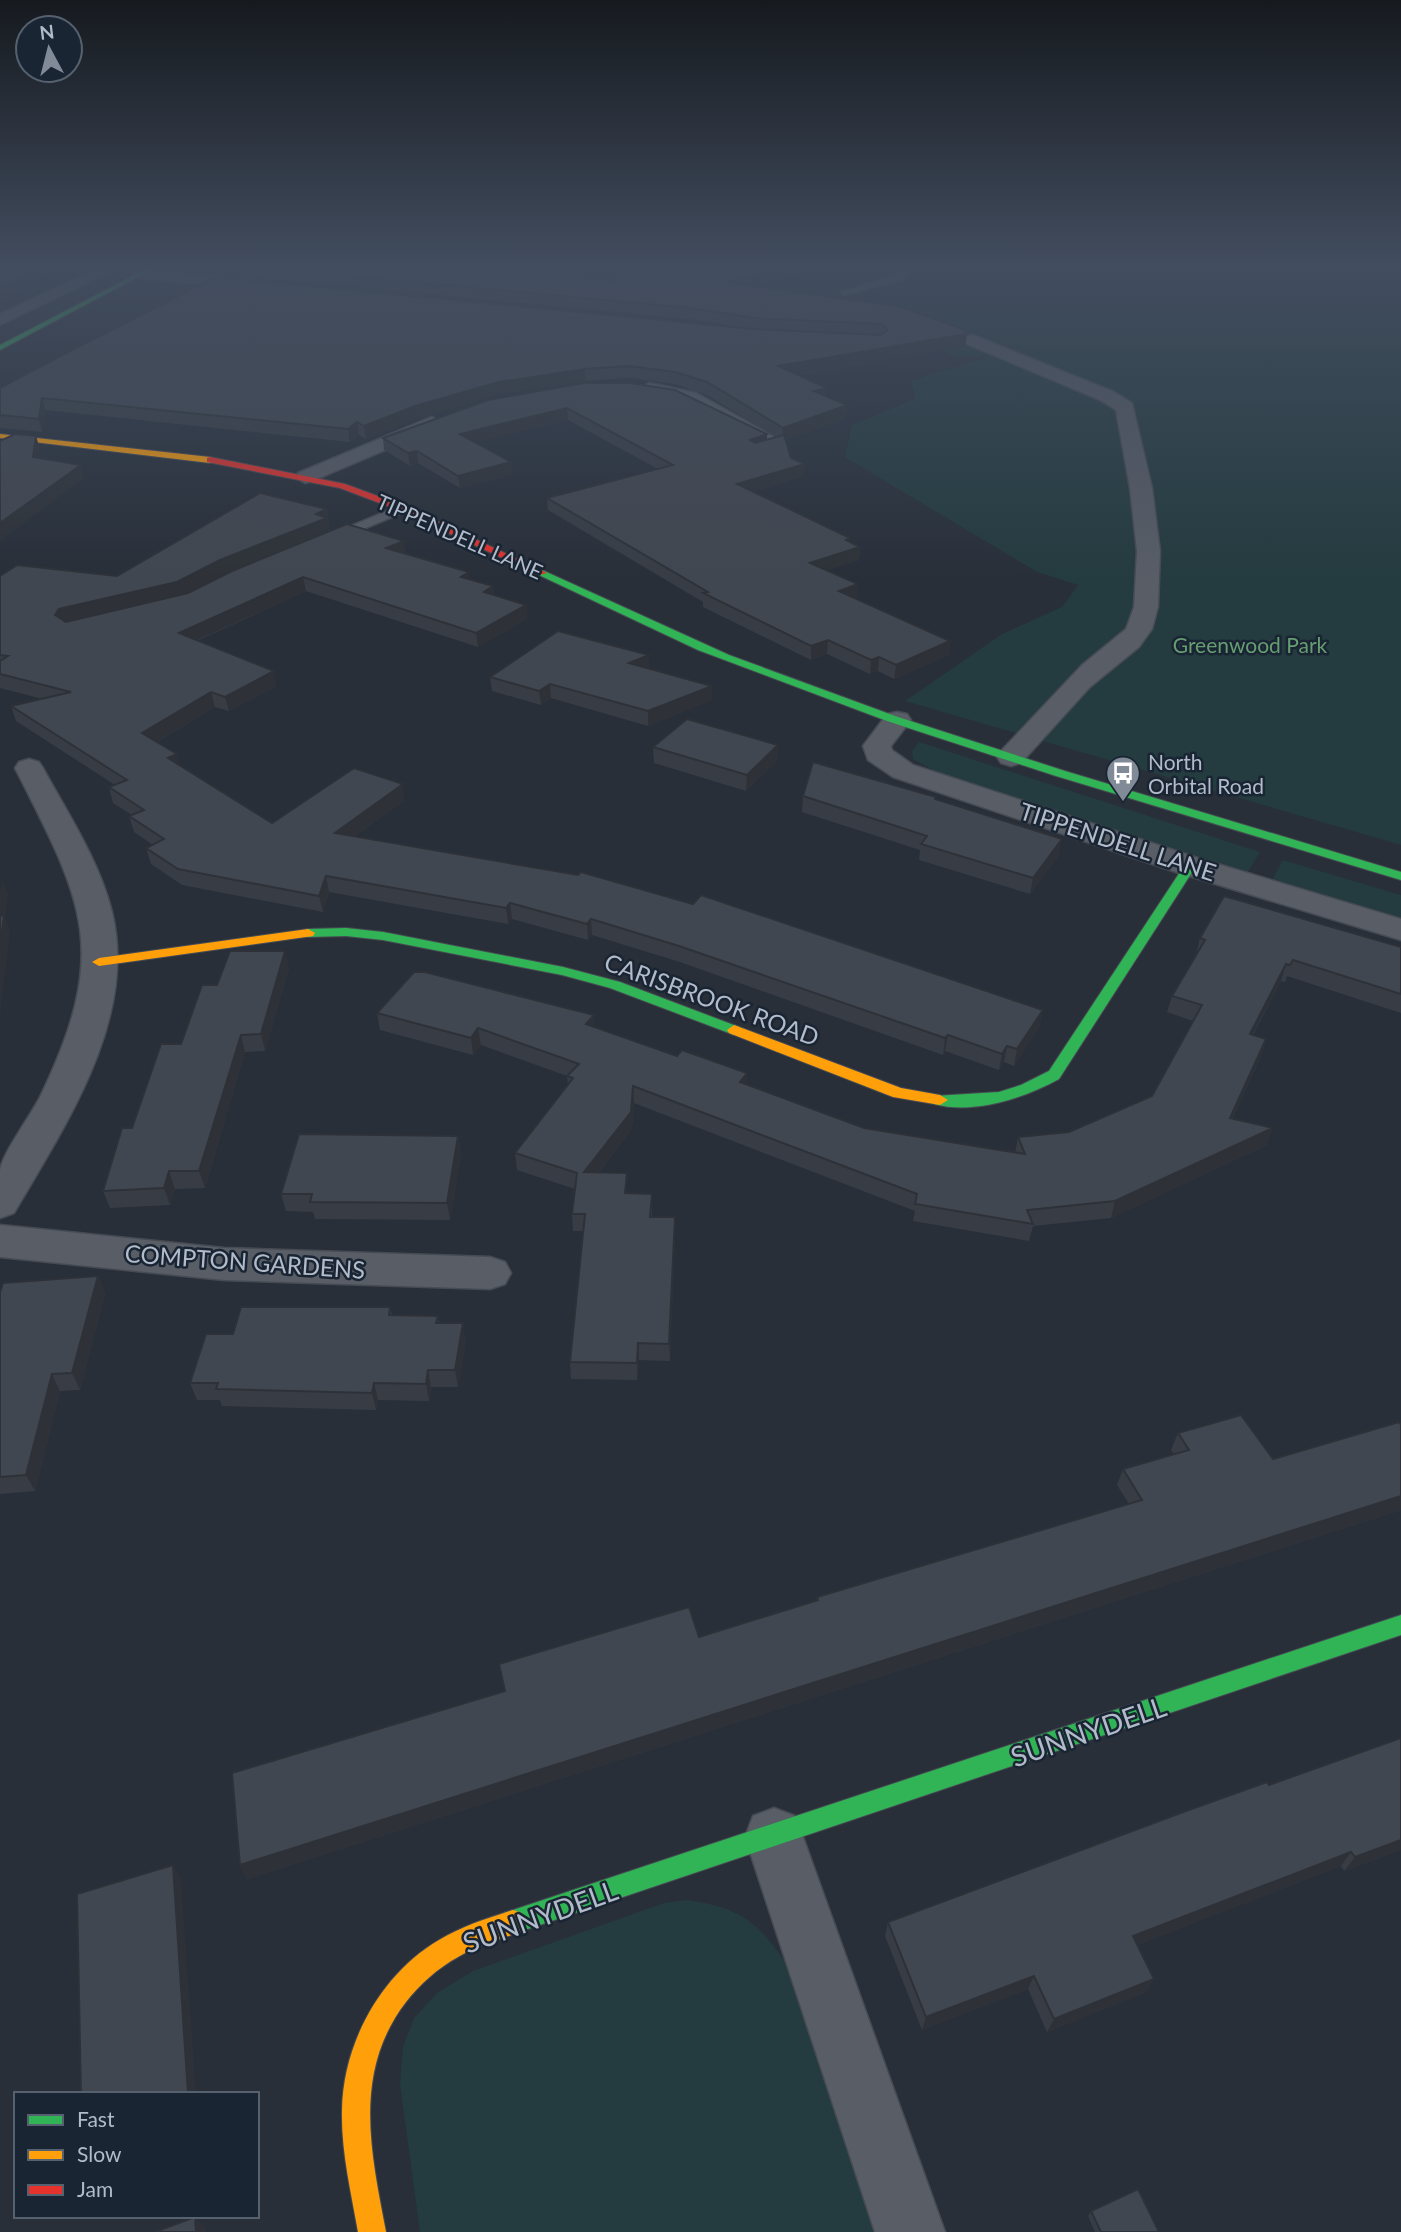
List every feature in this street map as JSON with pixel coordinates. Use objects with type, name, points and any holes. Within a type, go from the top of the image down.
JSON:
[{"type":"street","points":[[1011,757],[1091,671],[1138,629],[1149,596],[1146,540],[1125,407],[1045,370]]},
{"type":"street","points":[[624,388],[689,397],[770,440]]},
{"type":"street","points":[[305,477],[446,418]]},
{"type":"street","name":"TIPPENDELL LANE","points":[[0,436],[174,454],[305,477],[404,509],[723,656],[897,720],[1401,876]]},
{"type":"street","name":"TIPPENDELL LANE","points":[[897,720],[877,746],[878,754],[903,771],[1190,866],[1401,930]]},
{"type":"street","points":[[0,1203],[77,1058],[92,1009],[99,962],[96,915],[80,866],[29,768]]},
{"type":"street","name":"CARISBROOK ROAD","points":[[99,962],[294,934],[346,932],[383,936],[563,971],[615,985],[898,1093],[929,1100],[985,1102],[1035,1087],[1054,1075],[1190,866]]},
{"type":"street","name":"COMPTON GARDENS","points":[[0,1241],[224,1264],[490,1273]]},
{"type":"street","name":"SUNNYDELL","points":[[372,2232],[355,2129],[360,2064],[381,2017],[398,1989],[436,1955],[475,1935],[1401,1625]]},
{"type":"street","points":[[774,1837],[909,2232]]},
{"type":"lane","points":[[0,451],[22,438]]},
{"type":"lane","points":[[318,543],[404,509]]},
{"type":"green space","name":"Greenwood Park","points":[[945,370],[1401,370],[1401,845],[905,701],[1002,634],[1062,607],[1078,585],[1037,572],[845,457],[852,425],[913,400],[915,396],[911,381]]},
{"type":"green space","points":[[919,742],[1260,852],[1248,872],[944,776],[913,759],[912,751]]},
{"type":"green space","points":[[1283,860],[1401,895],[1401,920],[1272,880]]},
{"type":"green space","points":[[686,1900],[732,1911],[744,1918],[764,1935],[785,1962],[874,2232],[420,2232],[400,2084],[403,2047],[414,2018],[437,1993],[473,1971],[664,1903]]},
{"type":"building","points":[[34,370],[577,370],[499,382],[415,406],[364,426],[357,422],[348,429],[42,398],[39,419],[0,415],[0,388]]},
{"type":"building","points":[[661,370],[787,370],[827,388],[814,391],[847,405],[783,428],[707,382]]},
{"type":"building","points":[[584,383],[630,383],[675,390],[767,434],[750,440],[755,443],[784,435],[791,458],[805,464],[737,484],[850,538],[846,540],[860,547],[810,563],[858,584],[839,591],[950,641],[896,665],[879,657],[871,660],[828,640],[811,646],[703,593],[708,592],[547,498],[673,465],[567,408],[460,434],[511,462],[458,476],[417,451],[408,453],[383,438],[488,400]]},
{"type":"building","points":[[15,434],[36,436],[33,457],[81,465],[0,523],[0,441]]},
{"type":"building","points":[[260,493],[327,509],[316,514],[327,518],[220,560],[177,582],[59,609],[55,615],[66,622],[188,593],[232,571],[347,524],[404,541],[386,548],[469,572],[461,577],[493,586],[484,592],[526,605],[476,633],[303,577],[179,633],[274,671],[225,697],[211,692],[142,733],[177,754],[168,758],[272,823],[354,768],[403,784],[335,833],[578,875],[581,872],[693,904],[701,895],[1043,1010],[1017,1049],[1007,1046],[1002,1054],[948,1035],[945,1038],[679,946],[591,919],[587,924],[510,903],[506,908],[326,876],[319,896],[178,869],[146,848],[164,839],[129,816],[144,810],[109,787],[127,780],[11,706],[71,692],[0,674],[0,661],[8,656],[0,655],[0,576],[17,565],[117,576]]},
{"type":"building","points":[[558,631],[649,655],[629,663],[712,686],[648,711],[550,684],[539,691],[490,677]]},
{"type":"building","points":[[687,719],[778,745],[747,775],[653,747]]},
{"type":"building","points":[[813,762],[936,797],[935,799],[1062,839],[1033,878],[921,844],[927,836],[803,796]]},
{"type":"building","points":[[1224,896],[1401,947],[1401,994],[1293,960],[1290,965],[1286,964],[1250,1034],[1266,1039],[1230,1118],[1273,1128],[1115,1201],[1027,1210],[1033,1224],[915,1204],[917,1194],[633,1086],[631,1112],[584,1172],[627,1173],[625,1193],[652,1194],[650,1217],[675,1217],[669,1344],[638,1343],[637,1363],[570,1362],[585,1214],[572,1214],[577,1173],[515,1153],[573,1078],[567,1076],[579,1064],[478,1028],[471,1038],[377,1013],[414,972],[425,972],[594,1015],[586,1024],[677,1056],[682,1050],[747,1073],[740,1082],[864,1128],[1025,1154],[1018,1137],[1069,1132],[1152,1096],[1202,1005],[1172,996],[1205,940],[1200,938]]},
{"type":"building","points":[[4,915],[0,947],[0,916]]},
{"type":"building","points":[[230,951],[285,951],[261,1034],[241,1035],[199,1171],[169,1171],[164,1188],[103,1191],[122,1128],[132,1128],[161,1044],[181,1044],[202,985],[217,985]]},
{"type":"building","points":[[299,1134],[458,1136],[447,1203],[310,1202],[312,1194],[281,1194]]},
{"type":"building","points":[[98,1276],[72,1373],[52,1374],[26,1475],[0,1477],[0,1292],[3,1283]]},
{"type":"building","points":[[241,1307],[390,1307],[389,1315],[438,1316],[436,1323],[463,1323],[455,1370],[428,1370],[426,1384],[374,1383],[372,1393],[216,1389],[218,1383],[190,1383],[206,1334],[233,1334]]},
{"type":"building","points":[[1241,1415],[1273,1459],[1399,1422],[1401,1496],[240,1865],[232,1773],[505,1691],[499,1664],[689,1607],[699,1637],[818,1600],[817,1597],[1142,1500],[1123,1469],[1189,1450],[1178,1433]]},
{"type":"building","points":[[1401,1738],[1401,1840],[1355,1857],[1351,1852],[1133,1936],[1154,1979],[1054,2019],[1034,1976],[926,2017],[888,1922],[1186,1811]]},
{"type":"building","points":[[173,1865],[188,2092],[81,2092],[77,1894]]},
{"type":"building","points":[[1138,2189],[1159,2232],[1101,2232],[1091,2211]]},
{"type":"building","points":[[192,2218],[195,2218],[196,2232],[155,2232]]},
{"type":"traffic: fast","points":[[542,573],[702,647],[891,719],[1060,774],[1401,876]]},
{"type":"traffic: fast","points":[[940,1100],[999,1097],[1026,1089],[1054,1075],[1190,866]]},
{"type":"traffic: fast","points":[[308,933],[346,932],[383,936],[563,971],[615,985],[734,1030]]},
{"type":"traffic: fast","points":[[513,1922],[1401,1625]]},
{"type":"traffic: slow","points":[[0,436],[210,460]]},
{"type":"traffic: slow","points":[[99,962],[308,933]]},
{"type":"traffic: slow","points":[[734,1030],[898,1093],[940,1100]]},
{"type":"traffic: slow","points":[[372,2232],[355,2125],[357,2086],[368,2042],[390,2002],[421,1968],[456,1944],[513,1922]]},
{"type":"traffic: jam","points":[[210,460],[342,486],[404,509],[542,573]]},
{"type":"place","name":"North Orbital Road","points":[[1123,803]]}]
